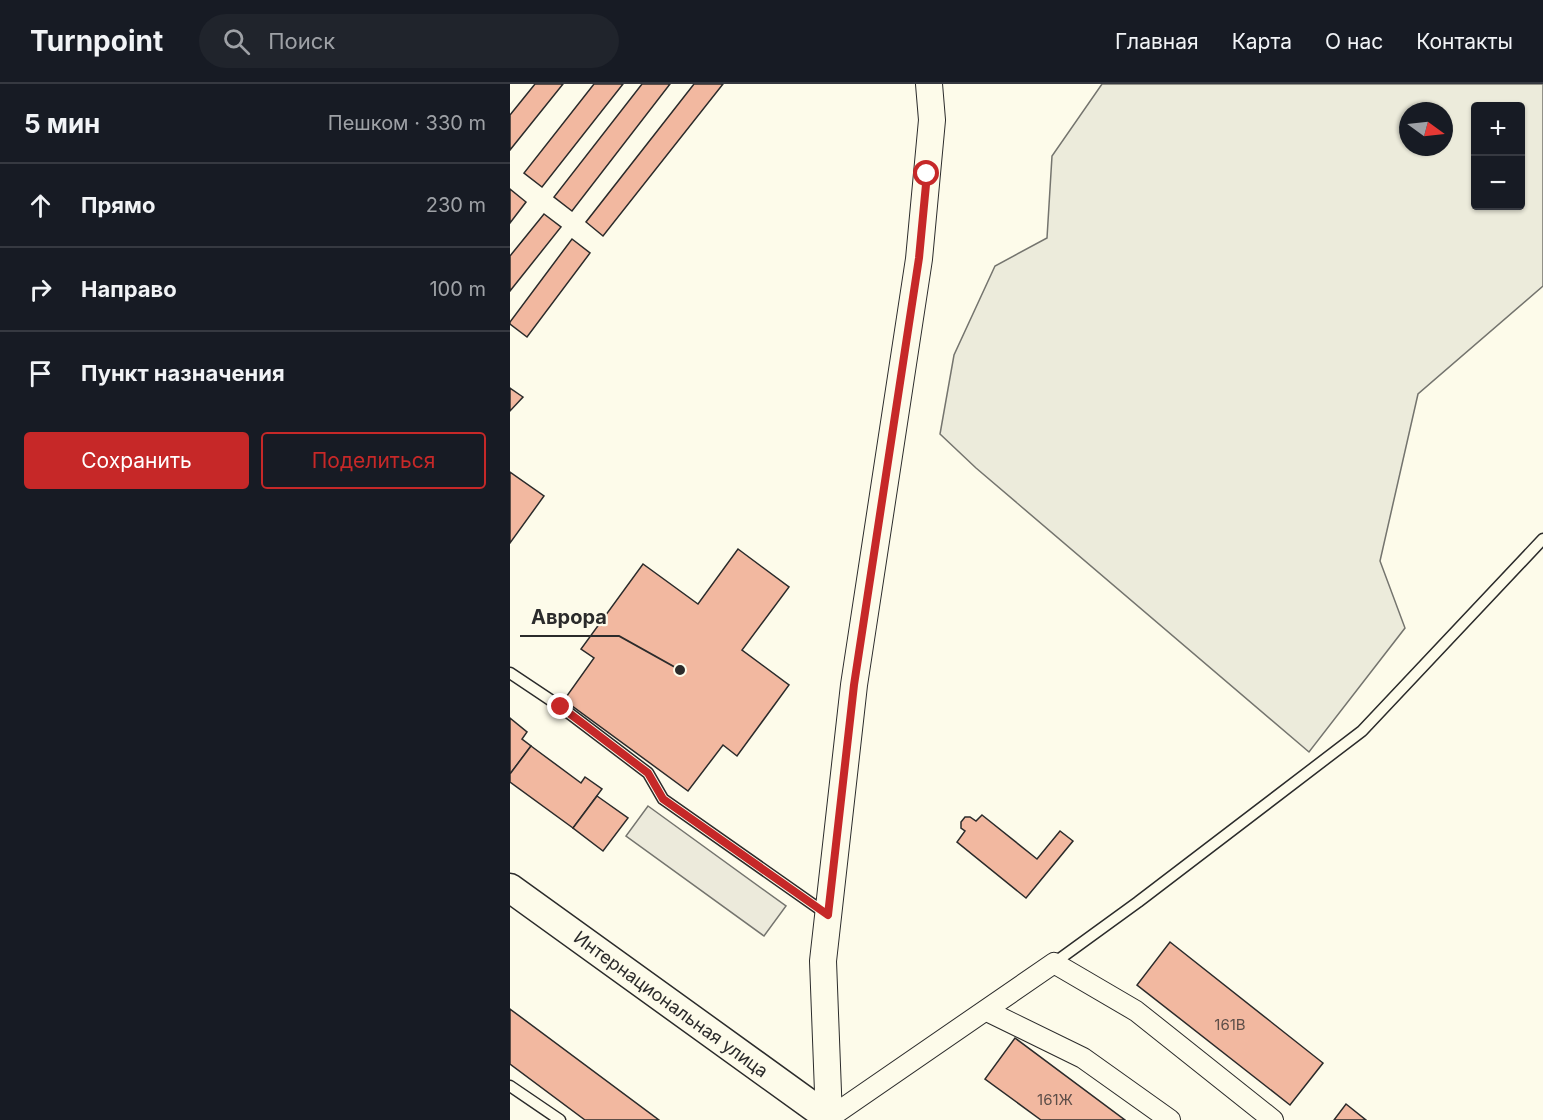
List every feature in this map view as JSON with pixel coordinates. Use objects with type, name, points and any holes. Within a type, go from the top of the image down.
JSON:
[{"type":"main road","name":"Интернациональная улица","points":[[510,888],[830,1119]]},
{"type":"street","points":[[830,1119],[823,961],[854,685],[919,258],[932,120],[929,84]]},
{"type":"street","points":[[830,1119],[1054,963],[1136,1011],[1273,1120]]},
{"type":"street","points":[[987,1011],[1083,1058],[1170,1120]]},
{"type":"lane","points":[[1054,963],[1138,902],[1362,731],[1543,539]]},
{"type":"lane","points":[[510,673],[561,707],[648,773],[663,799],[828,915]]},
{"type":"lane","points":[[510,1086],[560,1120]]},
{"type":"shaded area","points":[[1102,84],[1543,84],[1543,286],[1418,394],[1380,561],[1405,628],[1309,752],[976,468],[940,434],[954,355],[995,266],[1047,238],[1052,156]]},
{"type":"shaded area","points":[[648,806],[786,906],[764,936],[626,836]]},
{"type":"building","points":[[535,84],[563,84],[510,150],[510,115]]},
{"type":"building","points":[[594,84],[623,84],[542,187],[524,173]]},
{"type":"building","points":[[642,84],[670,84],[572,211],[554,197]]},
{"type":"building","points":[[694,84],[723,84],[603,236],[586,222]]},
{"type":"building","points":[[510,189],[526,202],[510,223]]},
{"type":"building","points":[[544,214],[561,227],[510,291],[510,256]]},
{"type":"building","points":[[572,239],[590,253],[527,337],[510,322]]},
{"type":"building","points":[[510,388],[523,397],[510,411]]},
{"type":"building","points":[[510,472],[544,496],[510,543]]},
{"type":"building","points":[[738,549],[789,587],[742,650],[789,685],[737,756],[723,745],[688,791],[564,700],[594,658],[581,649],[643,564],[698,604]]},
{"type":"building","points":[[510,718],[527,732],[522,739],[531,746],[510,774]]},
{"type":"building","points":[[531,746],[581,783],[585,777],[602,789],[573,828],[510,782],[510,774]]},
{"type":"building","points":[[597,796],[628,818],[603,851],[573,828]]},
{"type":"building","points":[[982,815],[1037,859],[1060,831],[1073,841],[1026,898],[957,842],[965,831],[961,828],[961,822],[965,817],[976,821]]},
{"type":"building","points":[[1170,942],[1323,1063],[1290,1105],[1137,985]]},
{"type":"building","points":[[510,1009],[659,1120],[585,1120],[510,1064]]},
{"type":"building","points":[[1015,1038],[1125,1120],[1041,1120],[985,1079]]},
{"type":"building","points":[[1346,1104],[1366,1120],[1334,1120]]},
{"type":"place","name":"Аврора","points":[[680,670]]},
{"type":"route","points":[[561,707],[648,773],[663,799],[828,915],[854,685],[919,258],[927,174]]}]
